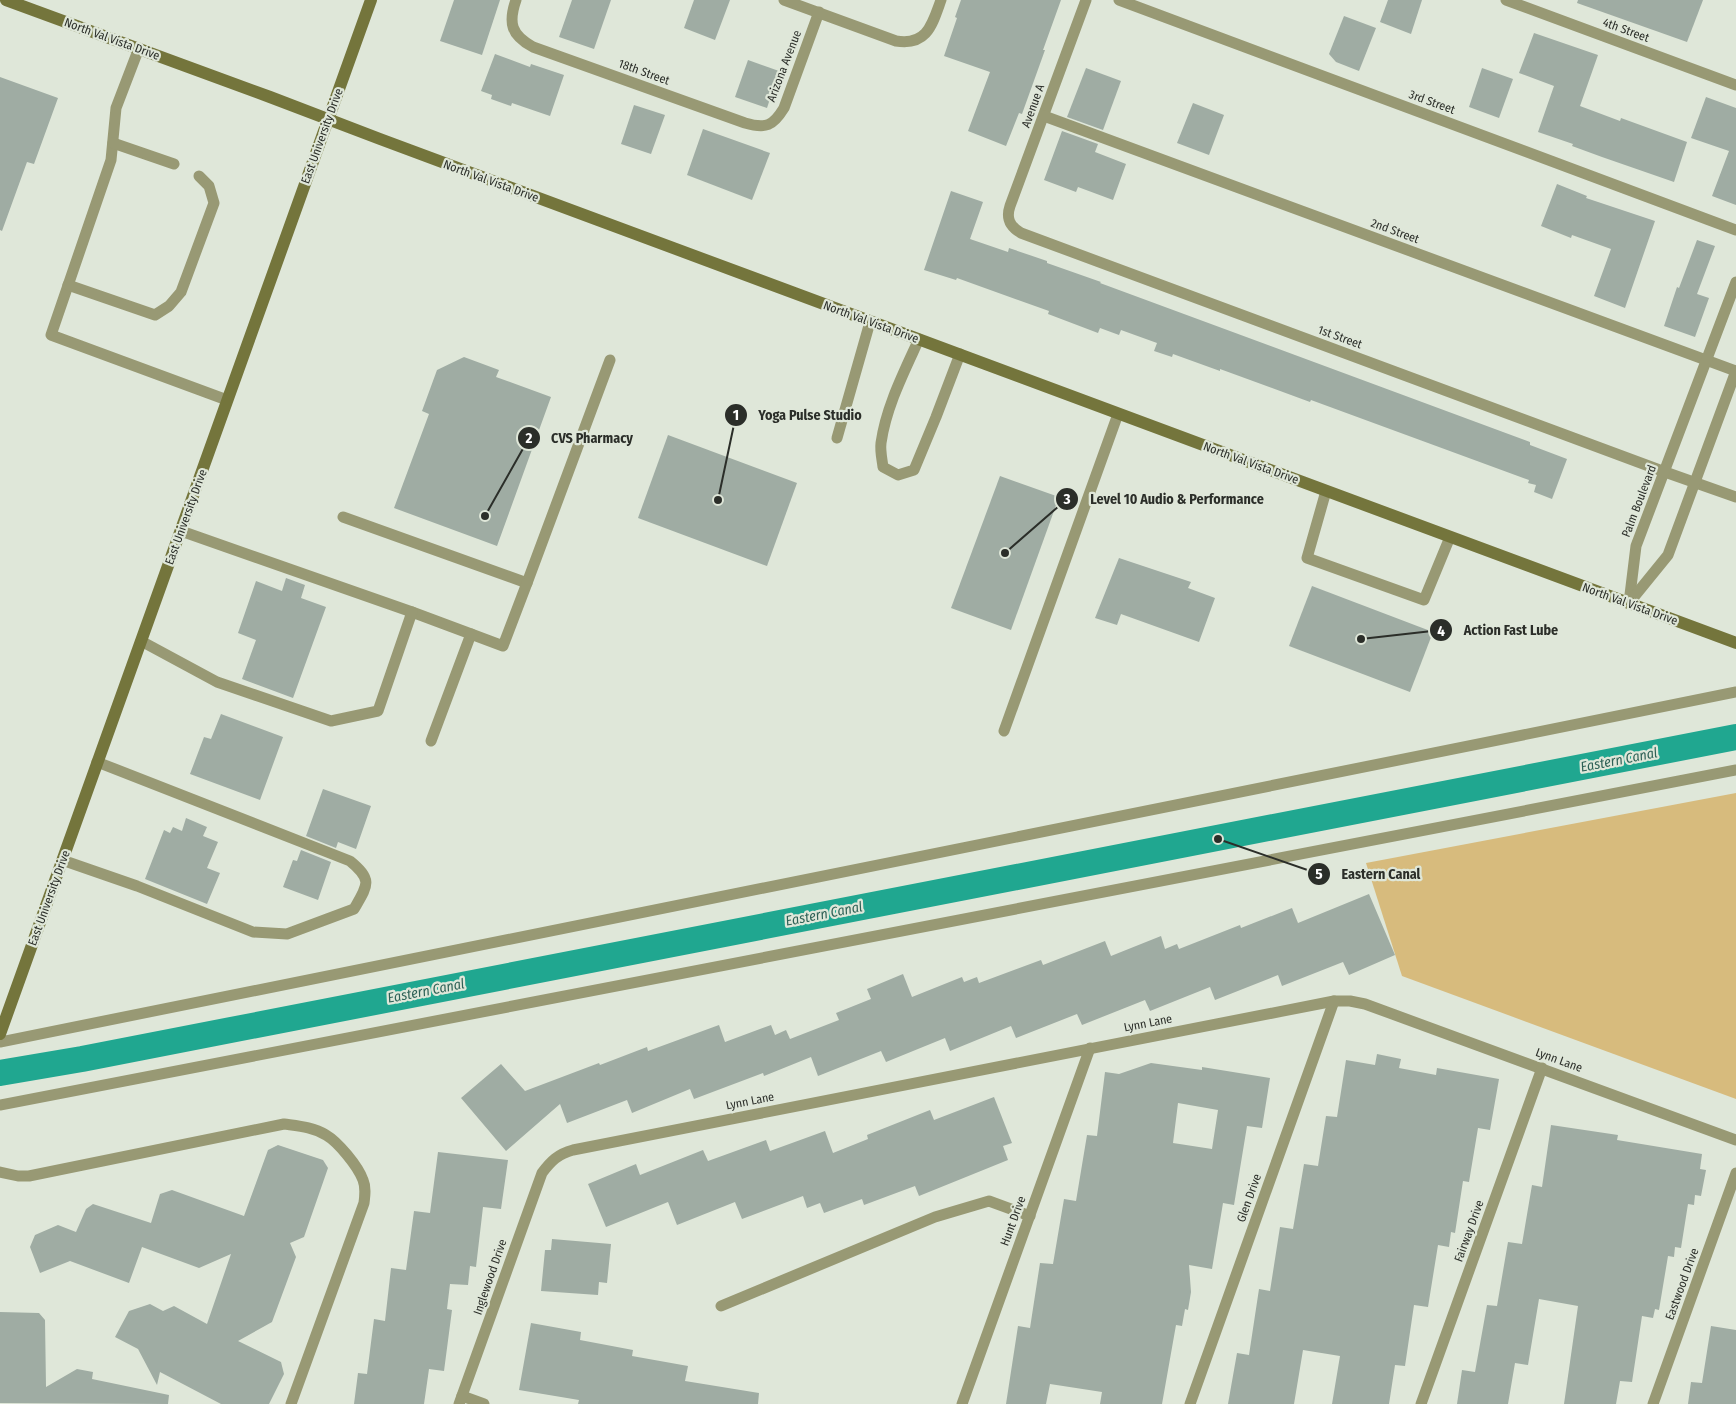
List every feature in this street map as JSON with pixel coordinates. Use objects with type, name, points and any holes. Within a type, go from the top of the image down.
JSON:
[{"type":"main road","name":"North Val Vista Drive","points":[[6,0],[1736,643]]},
{"type":"main road","name":"East University Drive","points":[[0,1034],[371,0]]},
{"type":"lane","name":"18th Street","points":[[516,0],[512,14],[514,32],[533,47],[745,123],[763,126],[770,125]]},
{"type":"lane","points":[[784,0],[896,41],[911,42],[919,40],[930,27],[941,0]]},
{"type":"lane","name":"Avenue A","points":[[1009,222],[1010,206],[1086,0]]},
{"type":"lane","name":"3rd Street","points":[[1119,0],[1736,230]]},
{"type":"lane","name":"4th Street","points":[[1506,0],[1736,85]]},
{"type":"lane","name":"Arizona Avenue","points":[[770,125],[784,108],[819,12]]},
{"type":"lane","points":[[139,48],[116,108],[111,160],[51,335],[226,400]]},
{"type":"lane","name":"2nd Street","points":[[1044,116],[1736,371]]},
{"type":"lane","points":[[113,143],[174,164]]},
{"type":"lane","points":[[68,286],[155,315],[169,306],[180,292],[214,202],[209,186],[199,176]]},
{"type":"lane","name":"1st Street","points":[[1009,222],[1014,229],[1021,233],[1736,497]]},
{"type":"lane","name":"Palm Boulevard","points":[[1629,603],[1636,546],[1736,282]]},
{"type":"lane","points":[[837,438],[870,322]]},
{"type":"lane","points":[[919,339],[889,410],[881,444],[882,467],[898,475],[914,470],[960,354]]},
{"type":"lane","points":[[181,531],[504,646],[610,360]]},
{"type":"lane","points":[[1629,603],[1668,555],[1736,371]]},
{"type":"lane","points":[[1004,731],[1118,414]]},
{"type":"lane","points":[[1326,491],[1307,558],[1424,600],[1450,536]]},
{"type":"lane","points":[[343,517],[527,583]]},
{"type":"lane","points":[[141,641],[218,682],[332,721],[378,711],[412,612]]},
{"type":"lane","points":[[431,741],[471,634]]},
{"type":"lane","points":[[0,1042],[1736,692]]},
{"type":"lane","points":[[62,860],[137,886],[253,932],[287,934],[354,909],[365,890],[366,877],[350,860],[98,762]]},
{"type":"lane","points":[[0,1105],[1736,770]]},
{"type":"lane","name":"Lynn Lane","points":[[550,1161],[561,1154],[573,1150],[1334,1001],[1350,1001],[1365,1004],[1736,1140]]},
{"type":"lane","name":"Glen Drive","points":[[1190,1404],[1334,1001]]},
{"type":"lane","name":"Hunt Drive","points":[[962,1404],[1090,1048]]},
{"type":"lane","name":"Fairway Drive","points":[[1421,1404],[1542,1068]]},
{"type":"lane","points":[[0,1172],[18,1176],[29,1176],[284,1124],[313,1129],[335,1141],[357,1168],[363,1180],[366,1192],[365,1198],[291,1404]]},
{"type":"lane","name":"Inglewood Drive","points":[[461,1400],[536,1186],[550,1161]]},
{"type":"lane","name":"Eastwood Drive","points":[[1653,1404],[1736,1173]]},
{"type":"lane","points":[[721,1306],[935,1217],[989,1201],[1030,1216]]},
{"type":"lane","points":[[461,1400],[484,1404]]},
{"type":"shaded area","points":[[1736,793],[1736,1099],[1402,976],[1366,863]]},
{"type":"building","points":[[454,0],[500,0],[482,55],[440,41]]},
{"type":"building","points":[[572,0],[611,0],[594,49],[559,37]]},
{"type":"building","points":[[694,0],[730,0],[715,40],[684,28]]},
{"type":"building","points":[[961,0],[1061,0],[1022,114],[1019,113],[1006,146],[968,131],[990,72],[944,56]]},
{"type":"building","points":[[1388,0],[1422,0],[1411,34],[1380,22]]},
{"type":"building","points":[[1578,0],[1703,0],[1687,42],[1577,3]]},
{"type":"building","points":[[1344,16],[1376,28],[1359,71],[1336,62],[1329,54]]},
{"type":"building","points":[[1534,33],[1598,55],[1580,106],[1620,121],[1621,118],[1687,142],[1674,182],[1538,132],[1554,86],[1519,73]]},
{"type":"building","points":[[495,54],[530,67],[531,64],[564,75],[550,116],[512,103],[511,106],[491,99],[492,95],[481,91]]},
{"type":"building","points":[[748,60],[779,71],[767,108],[735,97]]},
{"type":"building","points":[[1086,68],[1121,81],[1103,130],[1067,117]]},
{"type":"building","points":[[1482,68],[1513,79],[1499,118],[1469,107]]},
{"type":"building","points":[[0,77],[58,98],[34,164],[27,162],[2,231],[0,230]]},
{"type":"building","points":[[1706,97],[1736,108],[1736,205],[1712,196],[1729,151],[1691,138]]},
{"type":"building","points":[[1193,103],[1224,115],[1209,155],[1177,143]]},
{"type":"building","points":[[634,105],[665,115],[651,154],[621,144]]},
{"type":"building","points":[[703,129],[770,153],[752,200],[687,175]]},
{"type":"building","points":[[1062,131],[1098,144],[1095,152],[1126,164],[1113,200],[1078,187],[1076,192],[1044,180]]},
{"type":"building","points":[[1557,184],[1587,196],[1586,198],[1655,221],[1625,308],[1594,296],[1611,249],[1572,235],[1571,238],[1541,226]]},
{"type":"building","points":[[951,191],[983,202],[970,239],[1008,252],[1009,248],[1047,261],[1047,263],[1100,283],[1530,442],[1530,445],[1567,459],[1552,499],[1534,492],[1536,485],[1528,483],[1529,480],[1311,400],[1310,402],[1173,354],[1172,357],[1154,351],[1157,343],[1121,330],[1119,335],[1100,328],[1098,333],[1048,314],[1049,311],[957,278],[956,280],[924,270]]},
{"type":"building","points":[[1697,240],[1715,246],[1697,294],[1709,298],[1695,337],[1664,326],[1677,287],[1679,288]]},
{"type":"building","points":[[464,357],[499,370],[496,377],[551,397],[497,546],[394,508],[429,414],[422,411],[437,370]]},
{"type":"building","points":[[668,435],[797,483],[767,566],[638,518]]},
{"type":"building","points":[[1000,476],[1059,497],[1011,630],[951,608]]},
{"type":"building","points":[[1119,558],[1191,582],[1188,588],[1215,598],[1199,642],[1121,614],[1117,625],[1095,618]]},
{"type":"building","points":[[286,578],[305,585],[301,598],[326,607],[293,698],[242,679],[256,640],[238,633],[256,581],[282,591]]},
{"type":"building","points":[[1312,586],[1433,632],[1410,692],[1289,646]]},
{"type":"building","points":[[221,714],[283,737],[260,800],[190,774],[204,737],[211,739]]},
{"type":"building","points":[[323,789],[371,806],[356,849],[338,842],[336,848],[306,836]]},
{"type":"building","points":[[186,818],[207,827],[203,836],[218,842],[207,868],[220,873],[207,904],[145,879],[164,830],[170,833],[173,827],[182,831]]},
{"type":"building","points":[[301,850],[331,862],[318,900],[283,887],[293,860],[297,861]]},
{"type":"building","points":[[1369,894],[1395,955],[1349,975],[1343,962],[1282,986],[1278,975],[1215,1000],[1210,987],[1150,1011],[1145,1000],[1082,1025],[1077,1014],[1016,1038],[1011,1026],[950,1051],[945,1038],[886,1062],[881,1051],[818,1076],[811,1057],[764,1076],[763,1073],[694,1099],[690,1089],[632,1113],[627,1100],[567,1123],[560,1104],[506,1151],[461,1098],[501,1064],[525,1091],[599,1063],[600,1065],[647,1047],[648,1051],[719,1025],[725,1042],[771,1025],[775,1035],[786,1030],[790,1039],[839,1020],[836,1013],[871,999],[867,989],[903,974],[912,997],[962,977],[964,982],[977,977],[979,983],[1041,960],[1043,965],[1105,941],[1111,956],[1161,936],[1165,949],[1177,944],[1179,949],[1240,925],[1241,928],[1292,908],[1298,923]]},
{"type":"building","points":[[1377,1054],[1401,1059],[1399,1068],[1436,1075],[1437,1068],[1499,1079],[1490,1130],[1478,1128],[1469,1182],[1463,1181],[1455,1233],[1451,1232],[1449,1247],[1438,1245],[1428,1307],[1414,1305],[1405,1366],[1395,1365],[1389,1404],[1332,1404],[1340,1356],[1303,1350],[1294,1404],[1228,1404],[1237,1353],[1249,1355],[1259,1289],[1270,1291],[1280,1227],[1293,1229],[1304,1164],[1318,1166],[1326,1116],[1337,1117],[1346,1060],[1375,1065]]},
{"type":"building","points":[[1151,1063],[1202,1070],[1202,1067],[1270,1078],[1262,1128],[1247,1126],[1234,1205],[1223,1203],[1212,1269],[1189,1265],[1191,1292],[1188,1310],[1185,1309],[1182,1326],[1176,1325],[1162,1404],[1100,1404],[1102,1392],[1050,1384],[1046,1404],[1006,1404],[1018,1326],[1030,1328],[1040,1263],[1053,1264],[1064,1199],[1076,1201],[1087,1135],[1097,1136],[1105,1072],[1119,1074]],"holes":[[[1178,1103],[1218,1110],[1212,1149],[1173,1143]]]},
{"type":"building","points":[[994,1097],[1012,1143],[1003,1146],[1008,1160],[919,1196],[915,1186],[864,1205],[862,1199],[824,1213],[820,1203],[807,1208],[803,1196],[742,1219],[735,1202],[677,1225],[668,1202],[606,1227],[588,1184],[636,1164],[640,1175],[703,1150],[708,1161],[766,1140],[770,1151],[825,1131],[833,1153],[868,1139],[867,1135],[930,1110],[934,1120]]},
{"type":"building","points":[[1551,1125],[1618,1135],[1617,1140],[1702,1154],[1700,1169],[1706,1170],[1701,1196],[1695,1195],[1694,1205],[1688,1204],[1681,1248],[1675,1247],[1674,1257],[1668,1256],[1659,1310],[1655,1309],[1653,1318],[1642,1316],[1632,1382],[1620,1381],[1616,1404],[1564,1404],[1578,1306],[1539,1299],[1528,1365],[1515,1363],[1508,1404],[1457,1404],[1462,1370],[1475,1372],[1487,1305],[1497,1306],[1508,1242],[1522,1244],[1532,1185],[1542,1187]]},
{"type":"building","points":[[278,1145],[323,1160],[328,1168],[304,1237],[290,1243],[296,1257],[272,1322],[238,1341],[281,1362],[284,1374],[269,1404],[221,1404],[160,1372],[157,1385],[138,1349],[115,1337],[129,1311],[150,1304],[163,1311],[174,1306],[207,1324],[231,1254],[199,1268],[142,1247],[129,1283],[70,1261],[40,1273],[30,1247],[35,1235],[58,1225],[76,1232],[86,1209],[93,1204],[151,1223],[160,1194],[172,1190],[244,1216],[268,1150]]},
{"type":"building","points":[[438,1152],[508,1160],[501,1209],[483,1207],[476,1267],[470,1266],[468,1285],[450,1284],[447,1309],[452,1310],[444,1371],[429,1369],[424,1404],[354,1404],[358,1373],[367,1374],[374,1319],[385,1321],[391,1268],[406,1270],[414,1211],[430,1213]]},
{"type":"building","points":[[552,1239],[611,1244],[607,1283],[599,1282],[598,1295],[541,1291],[545,1250],[551,1250]]},
{"type":"building","points":[[0,1312],[39,1313],[45,1320],[46,1387],[77,1369],[93,1372],[92,1379],[169,1395],[168,1404],[0,1403]]},
{"type":"building","points":[[531,1323],[581,1332],[580,1340],[633,1350],[632,1356],[688,1366],[685,1381],[759,1393],[758,1404],[578,1404],[579,1400],[519,1390]]},
{"type":"building","points":[[1711,1326],[1736,1330],[1736,1404],[1688,1404],[1691,1382],[1702,1383]]},
{"type":"waterway","name":"Eastern Canal","points":[[0,1073],[82,1059],[1736,737]]},
{"type":"place","name":"Yoga Pulse Studio","points":[[718,500]]},
{"type":"place","name":"CVS Pharmacy","points":[[485,516]]},
{"type":"place","name":"Level 10 Audio & Performance","points":[[1005,553]]},
{"type":"place","name":"Action Fast Lube","points":[[1361,639]]},
{"type":"place","name":"Eastern Canal","points":[[1218,839]]}]
